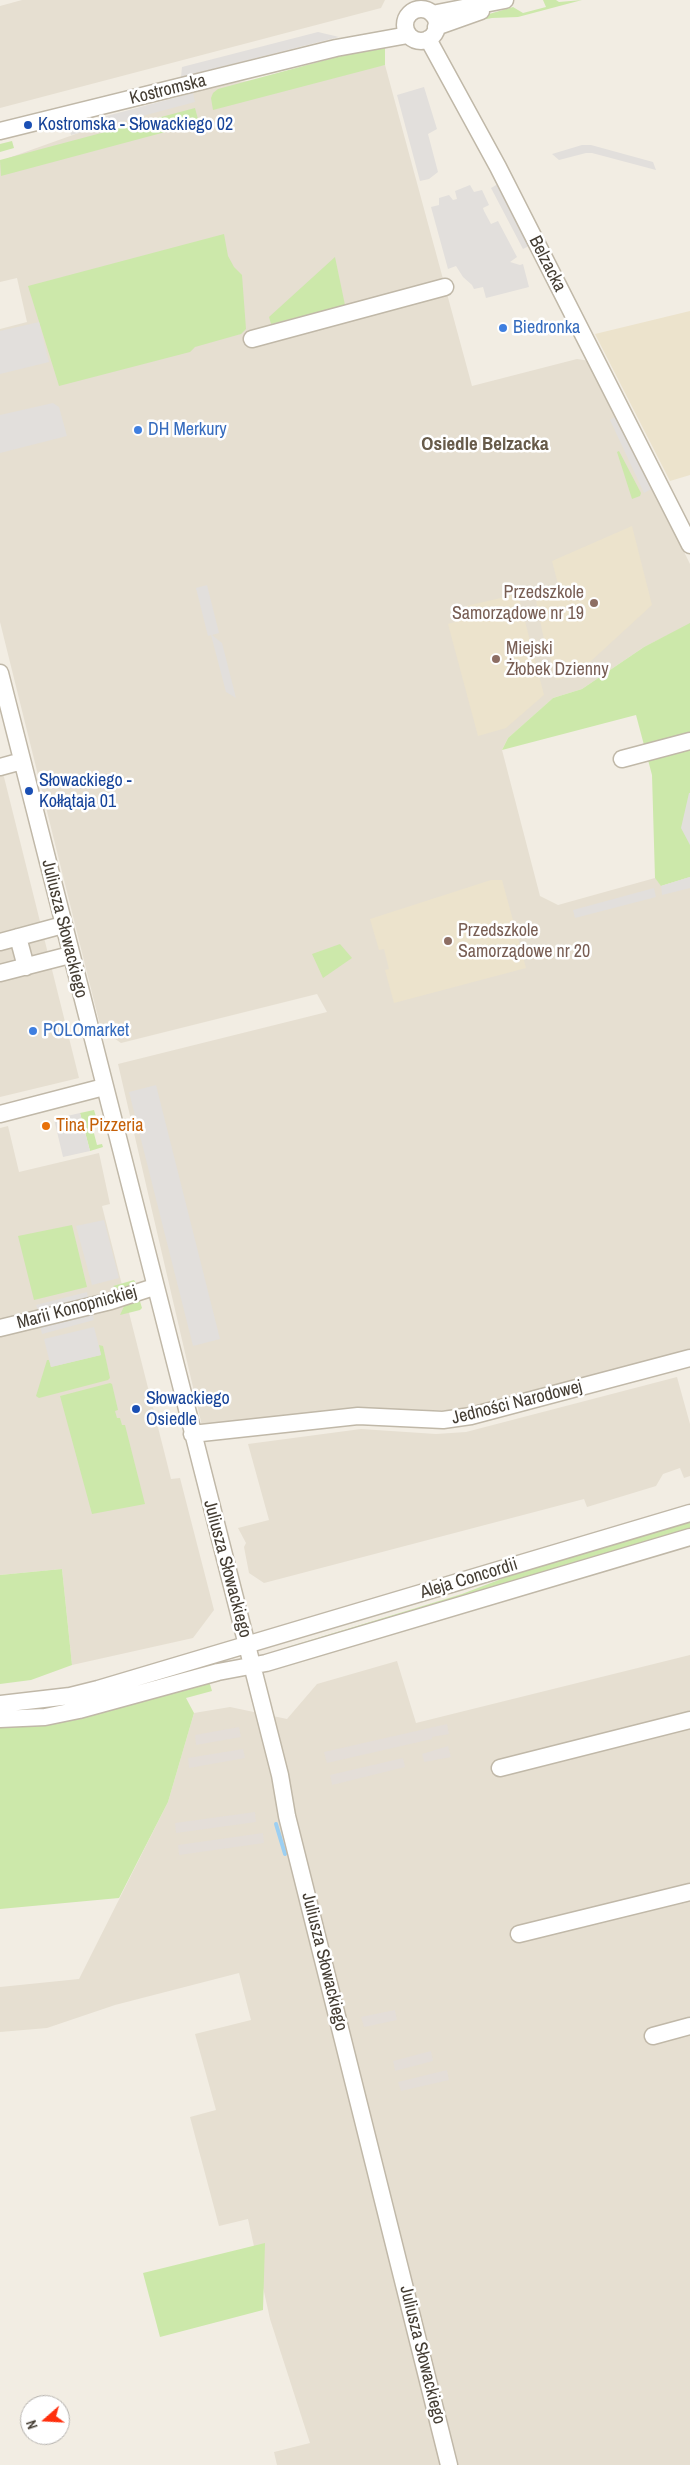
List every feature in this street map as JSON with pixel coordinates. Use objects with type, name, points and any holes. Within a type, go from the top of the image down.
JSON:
[{"type":"street","points":[[432,27],[421,9],[409,17],[417,41],[432,27],[468,16],[503,1]]},
{"type":"street","name":"Kostromska","points":[[0,131],[336,48],[409,17]]},
{"type":"street","name":"Belzacka","points":[[432,27],[504,181],[690,544]]},
{"type":"street","points":[[252,339],[446,287]]},
{"type":"street","name":"Juliusza Słowackiego","points":[[0,673],[154,1287],[247,1646],[449,2465]]},
{"type":"street","points":[[622,759],[690,741]]},
{"type":"street","points":[[0,767],[22,762]]},
{"type":"street","points":[[0,942],[63,925]]},
{"type":"street","points":[[18,937],[26,967]]},
{"type":"street","points":[[0,973],[70,955]]},
{"type":"street","points":[[0,1114],[104,1087]]},
{"type":"street","name":"Marii Konopnickiej","points":[[0,1328],[95,1305],[154,1287]]},
{"type":"street","name":"Jedności Narodowej","points":[[192,1434],[358,1416],[443,1420],[471,1416],[690,1358]]},
{"type":"street","name":"Aleja Concordii","points":[[0,1704],[89,1691],[247,1646],[690,1513]]},
{"type":"street","name":"Aleja Concordii","points":[[0,1719],[45,1717],[79,1710],[218,1672],[252,1666],[690,1537]]},
{"type":"street","points":[[500,1768],[690,1720]]},
{"type":"street","points":[[519,1934],[690,1892]]},
{"type":"street","points":[[653,2036],[690,2026]]},
{"type":"shaded area","points":[[22,0],[385,0],[381,8],[0,108],[0,6]]},
{"type":"shaded area","points":[[318,32],[339,37],[181,77],[182,67]]},
{"type":"shaded area","points":[[385,65],[472,386],[577,359],[590,361],[690,564],[690,624],[644,647],[582,689],[553,698],[508,738],[502,750],[540,896],[558,905],[655,878],[662,886],[690,877],[690,1351],[469,1411],[351,1408],[202,1426],[118,1064],[327,1012],[317,994],[121,1043],[101,1029],[0,622],[0,329],[27,322],[17,278],[0,282],[0,161],[213,85]]},
{"type":"shaded area","points":[[424,87],[437,129],[428,134],[438,172],[429,179],[420,181],[397,95]]},
{"type":"shaded area","points":[[193,93],[195,102],[71,135],[69,126]]},
{"type":"shaded area","points":[[582,145],[591,145],[653,162],[656,170],[592,153],[559,160],[552,154]]},
{"type":"shaded area","points":[[498,184],[531,245],[523,249],[491,188]]},
{"type":"shaded area","points":[[470,185],[474,192],[482,190],[489,205],[483,208],[484,211],[491,224],[498,221],[517,257],[510,262],[523,264],[529,287],[486,298],[483,287],[474,289],[456,266],[448,269],[431,207],[439,205],[439,198],[449,195],[453,200],[457,199],[455,191]]},
{"type":"shaded area","points":[[690,311],[690,475],[670,481],[595,334]]},
{"type":"shaded area","points":[[39,322],[49,362],[0,374],[0,331]]},
{"type":"shaded area","points":[[53,403],[59,407],[67,436],[0,453],[0,415]]},
{"type":"shaded area","points":[[618,415],[653,488],[644,493],[610,420]]},
{"type":"shaded area","name":"Przedszkole Samorządowe nr 19","points":[[632,526],[652,605],[577,674],[556,680],[548,649],[546,649],[536,601],[557,595],[560,592],[552,561]]},
{"type":"shaded area","points":[[207,585],[219,633],[212,635],[222,643],[236,698],[226,692],[211,635],[208,636],[196,588]]},
{"type":"shaded area","name":"Miejski Żłobek Dzienny","points":[[518,594],[544,695],[506,728],[478,736],[448,624],[469,618],[466,606]]},
{"type":"shaded area","points":[[0,761],[79,1078],[0,1097]]},
{"type":"shaded area","points":[[690,793],[690,845],[681,828]]},
{"type":"shaded area","points":[[690,877],[690,888],[662,895],[661,886]]},
{"type":"shaded area","name":"Przedszkole Samorządowe nr 20","points":[[491,880],[502,880],[526,968],[394,1003],[385,970],[389,969],[384,949],[379,950],[370,919]]},
{"type":"shaded area","points":[[654,888],[656,897],[575,918],[573,910]]},
{"type":"shaded area","points":[[156,1085],[220,1339],[193,1346],[129,1092]]},
{"type":"shaded area","points":[[80,1113],[90,1151],[63,1157],[54,1119]]},
{"type":"shaded area","points":[[8,1126],[19,1172],[99,1153],[110,1204],[102,1206],[171,1479],[180,1478],[214,1610],[193,1638],[72,1665],[62,1569],[0,1575],[0,1128]]},
{"type":"shaded area","points":[[104,1220],[119,1278],[92,1285],[76,1226]]},
{"type":"shaded area","points":[[87,1292],[89,1301],[39,1314],[36,1305]]},
{"type":"shaded area","points":[[92,1312],[94,1320],[42,1334],[40,1326]]},
{"type":"shaded area","points":[[94,1327],[101,1355],[51,1367],[44,1339]]},
{"type":"shaded area","points":[[677,1377],[690,1424],[690,1476],[684,1478],[680,1468],[663,1474],[656,1486],[587,1507],[584,1499],[264,1583],[249,1573],[244,1547],[246,1543],[238,1528],[269,1520],[248,1444],[361,1429],[436,1434],[466,1432]]},
{"type":"shaded area","points":[[690,1655],[690,2465],[277,2465],[274,2452],[310,2443],[270,2319],[248,2219],[219,2226],[190,2117],[216,2110],[195,2034],[251,2020],[239,1973],[115,2005],[47,2028],[0,2032],[0,1987],[79,1979],[168,1802],[194,1713],[230,1707],[287,1719],[317,1684],[397,1661],[416,1723]]},
{"type":"shaded area","points":[[447,1724],[449,1734],[327,1763],[324,1752]]},
{"type":"shaded area","points":[[239,1727],[241,1737],[196,1745],[195,1735]]},
{"type":"shaded area","points":[[448,1746],[451,1757],[424,1762],[422,1754]]},
{"type":"shaded area","points":[[243,1749],[245,1758],[189,1768],[188,1758]]},
{"type":"shaded area","points":[[403,1758],[405,1767],[332,1785],[330,1775]]},
{"type":"shaded area","points":[[255,1812],[256,1822],[176,1833],[175,1823]]},
{"type":"shaded area","points":[[263,1833],[264,1843],[179,1855],[178,1845]]},
{"type":"shaded area","points":[[395,2010],[397,2020],[364,2027],[361,2017]]},
{"type":"shaded area","points":[[431,2051],[433,2061],[395,2071],[393,2061]]},
{"type":"shaded area","points":[[447,2070],[449,2080],[401,2091],[398,2082]]},
{"type":"green space","points":[[543,0],[556,0],[559,2],[582,0],[518,17],[476,21],[472,19],[513,7],[523,13],[546,7]]},
{"type":"green space","points":[[385,44],[385,65],[213,110],[211,98],[218,89]]},
{"type":"green space","points":[[195,108],[199,123],[1,176],[0,160]]},
{"type":"green space","points":[[12,141],[14,148],[0,152],[0,144]]},
{"type":"green space","points":[[224,234],[228,256],[234,267],[242,275],[246,329],[241,334],[195,347],[190,352],[59,386],[28,286]]},
{"type":"green space","points":[[335,257],[345,305],[271,324],[269,317]]},
{"type":"green space","points":[[619,451],[641,493],[640,496],[632,499],[617,452]]},
{"type":"green space","points":[[690,623],[690,877],[661,886],[655,878],[652,775],[636,715],[502,750],[508,738],[553,698],[582,689],[644,647]]},
{"type":"green space","points":[[340,944],[352,958],[323,978],[312,954]]},
{"type":"green space","points":[[94,1110],[97,1120],[91,1122],[97,1145],[102,1144],[103,1147],[90,1151],[80,1113]]},
{"type":"green space","points":[[72,1225],[87,1287],[34,1300],[18,1236]]},
{"type":"green space","points":[[134,1280],[137,1285],[122,1291],[113,1286]]},
{"type":"green space","points":[[139,1298],[142,1308],[140,1310],[120,1315],[125,1304]]},
{"type":"green space","points":[[99,1345],[103,1346],[110,1378],[108,1380],[39,1398],[36,1396],[47,1360],[49,1360],[51,1367],[101,1355]]},
{"type":"green space","points":[[112,1384],[118,1410],[115,1411],[117,1418],[120,1418],[122,1425],[125,1425],[145,1504],[92,1514],[60,1396]]},
{"type":"green space","points":[[690,1520],[690,1530],[289,1651],[288,1647],[462,1594],[538,1565]]},
{"type":"green space","points":[[62,1569],[72,1665],[31,1680],[0,1684],[0,1575]]},
{"type":"green space","points":[[209,1681],[212,1691],[186,1698],[194,1713],[168,1802],[119,1898],[0,1909],[0,1728],[38,1725],[89,1715]]},
{"type":"green space","points":[[265,2243],[263,2310],[160,2337],[143,2273]]},
{"type":"waterway","points":[[276,1824],[285,1854]]},
{"type":"place","name":"Kostromska - Słowackiego 02","points":[[28,125]]},
{"type":"place","name":"Biedronka","points":[[503,328]]},
{"type":"place","name":"DH Merkury","points":[[138,430]]},
{"type":"place","name":"Przedszkole Samorządowe nr 19","points":[[594,603]]},
{"type":"place","name":"Miejski Żłobek Dzienny","points":[[496,659]]},
{"type":"place","name":"Słowackiego - Kołłątaja 01","points":[[29,791]]},
{"type":"place","name":"Przedszkole Samorządowe nr 20","points":[[448,941]]},
{"type":"place","name":"POLOmarket","points":[[33,1031]]},
{"type":"place","name":"Tina Pizzeria","points":[[46,1126]]},
{"type":"place","name":"Słowackiego Osiedle","points":[[136,1409]]},
{"type":"district","name":"Osiedle Belzacka","points":[[485,445]]}]
